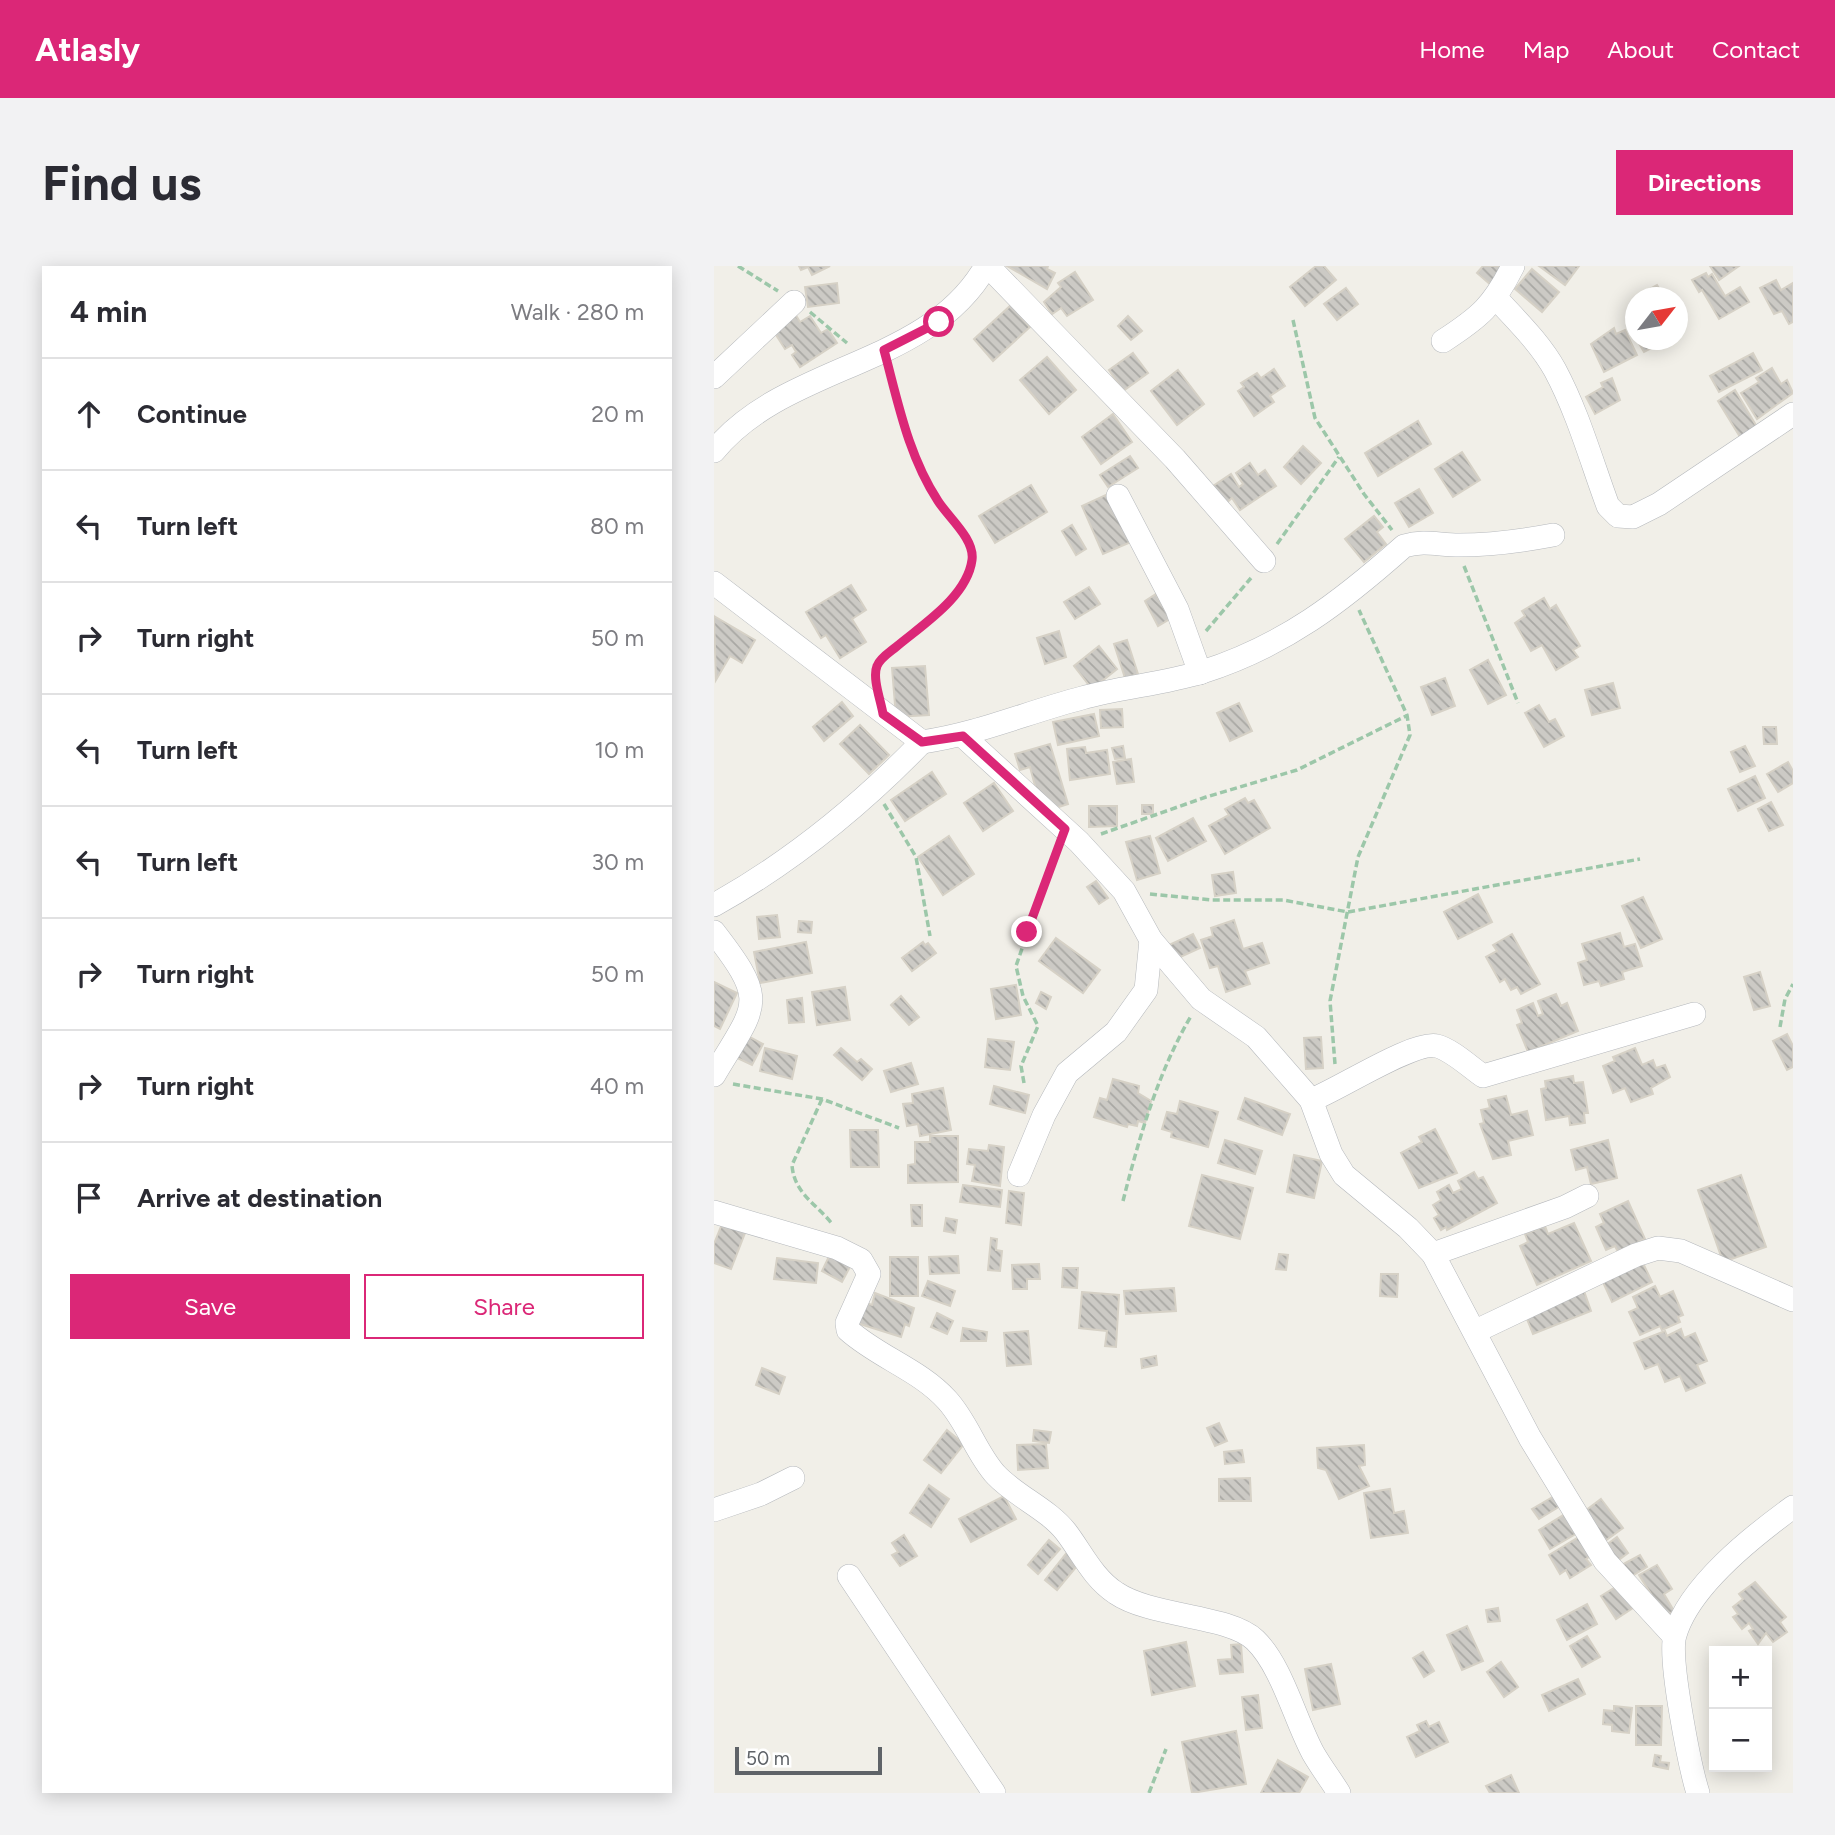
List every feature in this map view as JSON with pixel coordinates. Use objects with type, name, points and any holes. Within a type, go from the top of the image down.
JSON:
[{"type":"street","points":[[714,451],[743,422],[777,398],[939,322],[972,290],[987,266],[1175,459],[1264,561]]},
{"type":"street","points":[[1443,341],[1474,321],[1497,299],[1513,266]]},
{"type":"street","points":[[1497,299],[1531,336],[1554,368],[1578,419],[1608,506],[1618,516],[1633,517],[1658,504],[1793,414]]},
{"type":"street","points":[[714,377],[794,302]]},
{"type":"street","points":[[1118,496],[1177,609],[1200,673]]},
{"type":"street","points":[[714,905],[765,877],[875,791],[922,742],[963,736],[1082,698],[1200,673],[1245,656],[1305,627],[1404,546],[1423,540],[1455,545],[1511,544],[1553,535]]},
{"type":"street","points":[[714,583],[922,742]]},
{"type":"street","points":[[963,736],[1072,835],[1124,891],[1152,940],[1201,999],[1256,1037],[1311,1100],[1331,1154],[1344,1175],[1408,1228],[1433,1254],[1476,1331],[1530,1438],[1605,1561],[1674,1636]]},
{"type":"street","points":[[714,932],[751,987],[752,1007],[720,1079]]},
{"type":"street","points":[[1019,1175],[1044,1115],[1067,1073],[1116,1032],[1146,990],[1152,940]]},
{"type":"street","points":[[1311,1100],[1338,1090],[1401,1054],[1421,1047],[1436,1046],[1483,1076],[1695,1014]]},
{"type":"street","points":[[1433,1254],[1565,1208],[1587,1196]]},
{"type":"street","points":[[714,1212],[837,1248],[861,1260],[869,1274],[847,1323],[848,1330],[926,1381],[946,1399],[994,1472],[1011,1490],[1064,1530],[1100,1580],[1115,1593],[1135,1603],[1233,1629],[1254,1639],[1268,1655],[1314,1754],[1339,1793]]},
{"type":"street","points":[[1476,1331],[1636,1255],[1658,1248],[1681,1251],[1793,1300]]},
{"type":"street","points":[[714,1510],[761,1494],[793,1478]]},
{"type":"street","points":[[1698,1793],[1689,1764],[1674,1636],[1698,1593],[1751,1537],[1793,1507]]},
{"type":"street","points":[[849,1576],[994,1793]]},
{"type":"path","points":[[1293,320],[1315,418],[1364,494],[1404,546]]},
{"type":"path","points":[[883,714],[877,667],[947,602],[964,583],[972,561],[972,551],[967,541],[937,500],[916,461],[884,350]]},
{"type":"path","points":[[1455,545],[1518,703]]},
{"type":"path","points":[[1338,1090],[1330,1001],[1358,857],[1410,735],[1407,715],[1350,592]]},
{"type":"path","points":[[1024,1083],[1021,1066],[1038,1026],[1023,996],[1016,967],[1072,835],[1297,770],[1407,715]]},
{"type":"path","points":[[875,791],[916,857],[930,936]]},
{"type":"path","points":[[1124,891],[1212,900],[1283,900],[1348,912],[1640,859]]},
{"type":"path","points":[[1780,1027],[1786,999],[1793,984]]},
{"type":"path","points":[[1123,1200],[1136,1151],[1174,1045],[1201,999]]},
{"type":"path","points":[[720,1079],[822,1099],[899,1128]]},
{"type":"path","points":[[822,1099],[795,1154],[793,1177],[801,1193],[835,1228],[837,1248]]},
{"type":"path","points":[[1149,1793],[1166,1749]]},
{"type":"building","points":[[799,266],[830,266],[812,275],[808,267],[801,270]]},
{"type":"building","points":[[1007,266],[1048,266],[1047,269],[1055,273],[1047,289]]},
{"type":"building","points":[[1316,266],[1324,266],[1336,280],[1305,306],[1290,287]]},
{"type":"building","points":[[1483,266],[1507,266],[1491,285],[1477,273]]},
{"type":"building","points":[[1539,266],[1579,266],[1565,285]]},
{"type":"building","points":[[1710,266],[1739,266],[1719,280]]},
{"type":"building","points":[[1532,269],[1559,292],[1542,312],[1515,289]]},
{"type":"building","points":[[1075,272],[1093,300],[1067,316],[1061,308],[1052,314],[1044,302],[1061,287],[1058,283]]},
{"type":"building","points":[[1706,273],[1708,277],[1712,274],[1725,296],[1740,287],[1749,302],[1719,319],[1702,290],[1699,292],[1692,280]]},
{"type":"building","points":[[1776,280],[1781,290],[1793,283],[1793,322],[1789,324],[1782,311],[1774,314],[1760,288]]},
{"type":"building","points":[[837,283],[839,303],[808,307],[805,287]]},
{"type":"building","points":[[1346,288],[1358,304],[1337,320],[1324,304]]},
{"type":"building","points":[[1011,305],[1030,327],[993,361],[974,339]]},
{"type":"building","points":[[794,312],[800,322],[810,316],[821,333],[828,329],[837,343],[800,367],[792,355],[796,352],[792,345],[785,349],[771,327]]},
{"type":"building","points":[[1128,316],[1142,331],[1131,340],[1118,326]]},
{"type":"building","points":[[1614,328],[1616,334],[1625,330],[1625,350],[1635,350],[1637,355],[1604,372],[1591,344]]},
{"type":"building","points":[[1133,353],[1148,373],[1123,391],[1109,370]]},
{"type":"building","points":[[1753,353],[1762,370],[1719,392],[1710,376]]},
{"type":"building","points":[[1047,357],[1076,390],[1049,414],[1020,380]]},
{"type":"building","points":[[1772,368],[1781,384],[1787,380],[1793,393],[1757,419],[1741,393],[1759,382],[1756,378]]},
{"type":"building","points":[[1274,369],[1285,386],[1270,396],[1274,402],[1254,416],[1238,391],[1244,387],[1241,383],[1257,373],[1261,378]]},
{"type":"building","points":[[1178,370],[1204,404],[1177,425],[1151,391]]},
{"type":"building","points":[[1612,378],[1620,400],[1595,414],[1586,397],[1603,387],[1601,383]]},
{"type":"building","points":[[1735,390],[1757,427],[1740,437],[1718,401]]},
{"type":"building","points":[[1113,414],[1132,442],[1101,464],[1082,437]]},
{"type":"building","points":[[1418,421],[1431,444],[1378,476],[1365,453]]},
{"type":"building","points":[[1303,446],[1321,463],[1301,484],[1284,467]]},
{"type":"building","points":[[1462,452],[1480,480],[1453,497],[1435,469]]},
{"type":"building","points":[[1130,456],[1138,468],[1108,487],[1100,475]]},
{"type":"building","points":[[1250,463],[1258,475],[1265,470],[1276,486],[1240,510],[1232,498],[1225,504],[1213,486],[1231,474],[1239,487],[1243,484],[1236,473]]},
{"type":"building","points":[[1031,485],[1047,512],[995,543],[979,516]]},
{"type":"building","points":[[1419,489],[1433,513],[1409,527],[1395,503]]},
{"type":"building","points":[[1110,493],[1131,542],[1103,554],[1082,506]]},
{"type":"building","points":[[1374,516],[1383,527],[1377,532],[1386,544],[1364,562],[1345,539]]},
{"type":"building","points":[[1072,525],[1086,549],[1076,555],[1062,531]]},
{"type":"building","points":[[851,585],[866,610],[852,619],[866,642],[840,658],[826,635],[821,638],[806,612]]},
{"type":"building","points":[[1089,587],[1100,604],[1075,619],[1064,602]]},
{"type":"building","points":[[1156,594],[1170,619],[1158,626],[1145,601]]},
{"type":"building","points":[[1544,598],[1550,609],[1556,605],[1580,646],[1573,650],[1578,657],[1556,670],[1542,645],[1531,651],[1515,623],[1525,616],[1522,611]]},
{"type":"building","points":[[714,616],[755,640],[742,663],[730,656],[716,680]]},
{"type":"building","points":[[1059,631],[1066,657],[1045,664],[1037,638]]},
{"type":"building","points":[[1127,640],[1138,674],[1125,678],[1114,644]]},
{"type":"building","points":[[1099,646],[1117,669],[1092,689],[1074,666]]},
{"type":"building","points":[[1488,660],[1506,695],[1488,704],[1470,670]]},
{"type":"building","points":[[925,666],[929,715],[896,717],[892,668]]},
{"type":"building","points":[[1445,678],[1455,706],[1432,715],[1421,687]]},
{"type":"building","points":[[1613,683],[1620,708],[1592,715],[1585,690]]},
{"type":"building","points":[[842,702],[853,716],[824,741],[813,727]]},
{"type":"building","points":[[1239,703],[1252,731],[1230,741],[1217,713]]},
{"type":"building","points":[[1539,705],[1549,722],[1555,719],[1564,736],[1544,747],[1525,713]]},
{"type":"building","points":[[1122,709],[1123,727],[1101,728],[1100,710]]},
{"type":"building","points":[[1094,714],[1099,736],[1058,745],[1053,722]]},
{"type":"building","points":[[860,725],[889,755],[869,774],[840,744]]},
{"type":"building","points":[[1763,727],[1776,727],[1777,744],[1764,744]]},
{"type":"building","points":[[1050,744],[1068,804],[1049,810],[1038,797],[1030,767],[1020,770],[1015,754]]},
{"type":"building","points":[[1123,746],[1125,758],[1115,759],[1112,748]]},
{"type":"building","points":[[1745,746],[1755,766],[1740,772],[1731,752]]},
{"type":"building","points":[[1085,747],[1086,753],[1107,750],[1110,774],[1070,780],[1067,749]]},
{"type":"building","points":[[1131,759],[1134,782],[1117,784],[1113,762]]},
{"type":"building","points":[[1788,762],[1793,771],[1793,783],[1778,792],[1767,774]]},
{"type":"building","points":[[932,772],[946,794],[905,821],[891,800]]},
{"type":"building","points":[[1755,776],[1765,798],[1738,811],[1728,789]]},
{"type":"building","points":[[994,783],[1013,811],[983,831],[964,803]]},
{"type":"building","points":[[1245,798],[1248,803],[1254,800],[1270,828],[1225,854],[1209,826],[1229,815],[1225,809]]},
{"type":"building","points":[[1771,802],[1783,825],[1769,831],[1758,809]]},
{"type":"building","points":[[1142,805],[1153,805],[1153,814],[1142,814]]},
{"type":"building","points":[[1089,806],[1117,806],[1117,826],[1089,827]]},
{"type":"building","points":[[1193,818],[1206,841],[1168,861],[1156,838]]},
{"type":"building","points":[[949,836],[974,874],[943,895],[918,857]]},
{"type":"building","points":[[1150,836],[1160,873],[1137,880],[1126,842]]},
{"type":"building","points":[[1233,872],[1236,893],[1215,896],[1212,875]]},
{"type":"building","points":[[1096,881],[1108,898],[1099,904],[1087,887]]},
{"type":"building","points":[[1478,894],[1492,922],[1458,939],[1444,912]]},
{"type":"building","points":[[1643,897],[1662,939],[1641,948],[1622,906]]},
{"type":"building","points":[[777,915],[780,937],[759,939],[757,917]]},
{"type":"building","points":[[1234,920],[1243,949],[1262,943],[1269,963],[1245,971],[1250,984],[1226,992],[1218,966],[1210,968],[1201,940],[1213,936],[1211,928]]},
{"type":"building","points":[[799,921],[812,922],[811,933],[798,932]]},
{"type":"building","points":[[1620,933],[1624,947],[1635,944],[1642,966],[1622,972],[1624,979],[1601,986],[1599,981],[1584,985],[1578,963],[1587,960],[1582,944]]},
{"type":"building","points":[[1193,934],[1200,948],[1176,959],[1169,945]]},
{"type":"building","points":[[1512,934],[1540,984],[1521,994],[1517,987],[1511,990],[1505,979],[1500,982],[1486,957],[1497,951],[1493,945]]},
{"type":"building","points":[[1056,938],[1100,970],[1083,993],[1039,961]]},
{"type":"building","points":[[806,942],[812,973],[760,983],[754,952]]},
{"type":"building","points":[[923,942],[925,945],[928,943],[936,953],[912,971],[902,958]]},
{"type":"building","points":[[1760,972],[1770,1006],[1754,1010],[1744,977]]},
{"type":"building","points":[[714,982],[737,993],[720,1029],[714,1026]]},
{"type":"building","points":[[1016,985],[1021,1015],[996,1019],[991,989]]},
{"type":"building","points":[[845,987],[850,1020],[817,1025],[812,992]]},
{"type":"building","points":[[1041,992],[1051,997],[1046,1009],[1036,1003]]},
{"type":"building","points":[[1556,994],[1561,1006],[1567,1003],[1578,1031],[1528,1052],[1517,1025],[1522,1023],[1517,1010],[1533,1003],[1538,1016],[1543,1014],[1538,1001]]},
{"type":"building","points":[[901,996],[919,1017],[909,1025],[891,1005]]},
{"type":"building","points":[[802,998],[804,1022],[789,1023],[787,1000]]},
{"type":"building","points":[[744,1034],[763,1044],[752,1065],[733,1056]]},
{"type":"building","points":[[1787,1034],[1793,1046],[1793,1067],[1787,1070],[1773,1041]]},
{"type":"building","points":[[1321,1037],[1323,1068],[1306,1069],[1304,1038]]},
{"type":"building","points":[[988,1039],[1014,1042],[1010,1070],[985,1067]]},
{"type":"building","points":[[765,1048],[797,1056],[792,1079],[760,1071]]},
{"type":"building","points":[[841,1048],[857,1062],[861,1059],[872,1069],[862,1080],[834,1055]]},
{"type":"building","points":[[1635,1048],[1642,1065],[1653,1060],[1656,1068],[1665,1065],[1670,1077],[1651,1088],[1653,1094],[1631,1102],[1625,1088],[1613,1093],[1603,1066],[1615,1061],[1613,1057]]},
{"type":"building","points":[[911,1063],[918,1084],[891,1092],[884,1071]]},
{"type":"building","points":[[1573,1076],[1574,1083],[1583,1082],[1588,1113],[1584,1113],[1585,1123],[1570,1125],[1569,1116],[1546,1120],[1541,1089],[1546,1088],[1545,1081]]},
{"type":"building","points":[[1113,1079],[1139,1086],[1138,1093],[1151,1101],[1145,1123],[1138,1121],[1137,1126],[1128,1124],[1127,1127],[1094,1117],[1100,1098],[1107,1100]]},
{"type":"building","points":[[994,1086],[1029,1095],[1025,1113],[990,1104]]},
{"type":"building","points":[[943,1088],[951,1130],[920,1136],[918,1124],[907,1126],[903,1104],[913,1103],[912,1094]]},
{"type":"building","points":[[1506,1096],[1511,1115],[1527,1111],[1533,1135],[1508,1141],[1511,1155],[1493,1159],[1480,1124],[1484,1123],[1481,1110],[1490,1108],[1488,1100]]},
{"type":"building","points":[[1245,1098],[1290,1114],[1282,1135],[1238,1119]]},
{"type":"building","points":[[1180,1101],[1218,1112],[1208,1147],[1171,1137],[1172,1132],[1162,1129],[1167,1112],[1177,1114]]},
{"type":"building","points":[[1435,1129],[1457,1173],[1419,1188],[1401,1153],[1422,1142],[1419,1137]]},
{"type":"building","points":[[850,1130],[878,1130],[879,1167],[851,1167]]},
{"type":"building","points":[[930,1136],[958,1136],[958,1182],[908,1183],[908,1165],[915,1164],[915,1142],[930,1142]]},
{"type":"building","points":[[1225,1140],[1262,1151],[1255,1174],[1218,1163]]},
{"type":"building","points":[[1608,1140],[1617,1178],[1591,1184],[1587,1167],[1576,1170],[1571,1150]]},
{"type":"building","points":[[989,1145],[1004,1147],[1000,1186],[972,1181],[975,1165],[967,1164],[969,1149],[988,1151]]},
{"type":"building","points":[[1294,1155],[1322,1161],[1314,1198],[1287,1192]]},
{"type":"building","points":[[1474,1172],[1478,1179],[1483,1177],[1497,1203],[1447,1230],[1446,1227],[1441,1230],[1434,1218],[1439,1215],[1433,1205],[1441,1200],[1437,1192],[1449,1185],[1453,1193],[1462,1189],[1458,1181]]},
{"type":"building","points":[[1202,1175],[1253,1188],[1240,1239],[1189,1226]]},
{"type":"building","points":[[1741,1175],[1766,1247],[1723,1262],[1698,1190]]},
{"type":"building","points":[[963,1185],[1002,1190],[1000,1207],[960,1202]]},
{"type":"building","points":[[1009,1191],[1024,1193],[1021,1225],[1006,1223]]},
{"type":"building","points":[[1628,1201],[1645,1239],[1618,1252],[1615,1246],[1606,1250],[1596,1227],[1604,1223],[1600,1214]]},
{"type":"building","points":[[911,1205],[922,1205],[922,1226],[912,1226]]},
{"type":"building","points":[[946,1218],[957,1220],[955,1233],[944,1231]]},
{"type":"building","points":[[1574,1223],[1591,1261],[1537,1285],[1520,1246],[1528,1242],[1525,1234],[1545,1226],[1548,1234]]},
{"type":"building","points":[[722,1224],[745,1233],[731,1269],[714,1263],[714,1244]]},
{"type":"building","points":[[991,1238],[997,1239],[996,1250],[1002,1251],[1000,1271],[988,1270]]},
{"type":"building","points":[[832,1250],[853,1261],[842,1282],[822,1271]]},
{"type":"building","points":[[1279,1254],[1288,1255],[1286,1270],[1276,1269]]},
{"type":"building","points":[[958,1256],[959,1273],[930,1274],[929,1257]]},
{"type":"building","points":[[890,1257],[918,1257],[918,1296],[890,1296]]},
{"type":"building","points":[[777,1258],[818,1263],[816,1283],[774,1279]]},
{"type":"building","points":[[1642,1261],[1652,1282],[1612,1302],[1602,1280]]},
{"type":"building","points":[[1039,1264],[1040,1279],[1027,1279],[1027,1289],[1013,1289],[1012,1265]]},
{"type":"building","points":[[1063,1268],[1078,1268],[1077,1288],[1062,1287]]},
{"type":"building","points":[[1381,1274],[1398,1274],[1397,1297],[1380,1296]]},
{"type":"building","points":[[928,1281],[955,1291],[950,1306],[922,1296]]},
{"type":"building","points":[[1655,1286],[1660,1297],[1673,1291],[1683,1315],[1678,1317],[1680,1322],[1662,1330],[1660,1326],[1640,1335],[1629,1312],[1638,1308],[1633,1297]]},
{"type":"building","points":[[1174,1288],[1176,1311],[1126,1314],[1124,1291]]},
{"type":"building","points":[[1584,1291],[1591,1311],[1533,1334],[1525,1314]]},
{"type":"building","points":[[1082,1292],[1119,1295],[1116,1347],[1105,1346],[1107,1331],[1079,1328]]},
{"type":"building","points":[[875,1293],[914,1308],[909,1326],[905,1324],[901,1337],[857,1323],[864,1302],[872,1305]]},
{"type":"building","points":[[937,1313],[953,1321],[947,1334],[931,1327]]},
{"type":"building","points":[[963,1328],[987,1332],[986,1341],[961,1341]]},
{"type":"building","points":[[1681,1329],[1684,1338],[1695,1333],[1707,1361],[1697,1365],[1705,1383],[1686,1391],[1680,1376],[1665,1382],[1658,1364],[1645,1369],[1634,1343],[1665,1331],[1667,1336]]},
{"type":"building","points":[[1028,1331],[1031,1364],[1007,1366],[1004,1333]]},
{"type":"building","points":[[1156,1356],[1157,1365],[1142,1368],[1141,1359]]},
{"type":"building","points":[[762,1368],[785,1377],[779,1394],[756,1385]]},
{"type":"building","points":[[1219,1423],[1227,1441],[1215,1446],[1207,1428]]},
{"type":"building","points":[[947,1430],[964,1444],[941,1473],[924,1460]]},
{"type":"building","points":[[1034,1430],[1051,1432],[1049,1443],[1033,1441]]},
{"type":"building","points":[[1046,1444],[1048,1468],[1018,1470],[1017,1445]]},
{"type":"building","points":[[1364,1445],[1365,1465],[1359,1466],[1369,1486],[1339,1499],[1326,1470],[1318,1468],[1317,1448]]},
{"type":"building","points":[[1242,1450],[1244,1462],[1225,1464],[1224,1452]]},
{"type":"building","points":[[1250,1478],[1251,1501],[1219,1501],[1219,1479]]},
{"type":"building","points":[[929,1485],[949,1499],[931,1527],[910,1513]]},
{"type":"building","points":[[1390,1489],[1394,1513],[1404,1511],[1408,1533],[1371,1538],[1364,1493]]},
{"type":"building","points":[[1556,1495],[1562,1505],[1539,1519],[1532,1509]]},
{"type":"building","points":[[1004,1496],[1016,1519],[971,1542],[959,1519]]},
{"type":"building","points":[[1601,1499],[1623,1528],[1602,1543],[1581,1514]]},
{"type":"building","points":[[1570,1511],[1581,1531],[1550,1549],[1539,1530]]},
{"type":"building","points":[[1584,1534],[1595,1553],[1586,1559],[1591,1565],[1570,1578],[1566,1570],[1560,1574],[1549,1555]]},
{"type":"building","points":[[904,1535],[917,1556],[900,1566],[892,1555],[898,1552],[892,1543]]},
{"type":"building","points":[[1617,1537],[1628,1553],[1612,1565],[1601,1549]]},
{"type":"building","points":[[1049,1540],[1060,1549],[1038,1574],[1028,1565]]},
{"type":"building","points":[[1069,1550],[1082,1560],[1057,1590],[1045,1580]]},
{"type":"building","points":[[1640,1555],[1647,1567],[1625,1580],[1618,1567]]},
{"type":"building","points":[[1657,1565],[1672,1589],[1664,1594],[1674,1611],[1659,1620],[1651,1594],[1639,1575]]},
{"type":"building","points":[[1755,1582],[1786,1617],[1780,1622],[1787,1632],[1773,1642],[1766,1633],[1758,1644],[1749,1631],[1753,1629],[1749,1623],[1742,1629],[1733,1617],[1738,1614],[1733,1607],[1743,1599],[1739,1594]]},
{"type":"building","points":[[1619,1585],[1633,1608],[1616,1619],[1601,1596]]},
{"type":"building","points":[[1587,1604],[1597,1624],[1567,1640],[1557,1620]]},
{"type":"building","points":[[1498,1608],[1500,1621],[1488,1622],[1486,1610]]},
{"type":"building","points":[[1467,1626],[1483,1661],[1462,1670],[1447,1635]]},
{"type":"building","points":[[1587,1636],[1600,1657],[1582,1667],[1570,1646]]},
{"type":"building","points":[[1186,1642],[1195,1686],[1152,1695],[1144,1651]]},
{"type":"building","points":[[1241,1644],[1243,1672],[1220,1674],[1218,1660],[1232,1659],[1231,1645]]},
{"type":"building","points":[[1423,1652],[1434,1671],[1424,1677],[1413,1658]]},
{"type":"building","points":[[1501,1662],[1518,1687],[1504,1697],[1487,1672]]},
{"type":"building","points":[[1331,1664],[1340,1704],[1313,1710],[1305,1669]]},
{"type":"building","points":[[1578,1679],[1585,1694],[1549,1711],[1542,1695]]},
{"type":"building","points":[[1258,1695],[1262,1728],[1246,1730],[1242,1697]]},
{"type":"building","points":[[1614,1706],[1632,1708],[1629,1733],[1612,1731],[1612,1725],[1603,1724],[1604,1710],[1614,1711]]},
{"type":"building","points":[[1636,1706],[1662,1706],[1661,1745],[1636,1745]]},
{"type":"building","points":[[1426,1721],[1429,1727],[1439,1722],[1448,1742],[1416,1757],[1407,1737],[1420,1731],[1417,1725]]},
{"type":"building","points":[[1236,1731],[1246,1784],[1192,1793],[1182,1742]]},
{"type":"building","points":[[1655,1755],[1661,1756],[1660,1762],[1669,1763],[1668,1769],[1653,1766]]},
{"type":"building","points":[[1278,1760],[1308,1777],[1299,1793],[1261,1793]]},
{"type":"building","points":[[1511,1775],[1519,1793],[1490,1793],[1486,1786]]},
{"type":"route","points":[[939,322],[884,350],[916,461],[937,500],[967,541],[972,551],[972,561],[964,583],[938,611],[883,659],[876,674],[883,714],[922,742],[963,736],[1065,829],[1027,932]]}]
